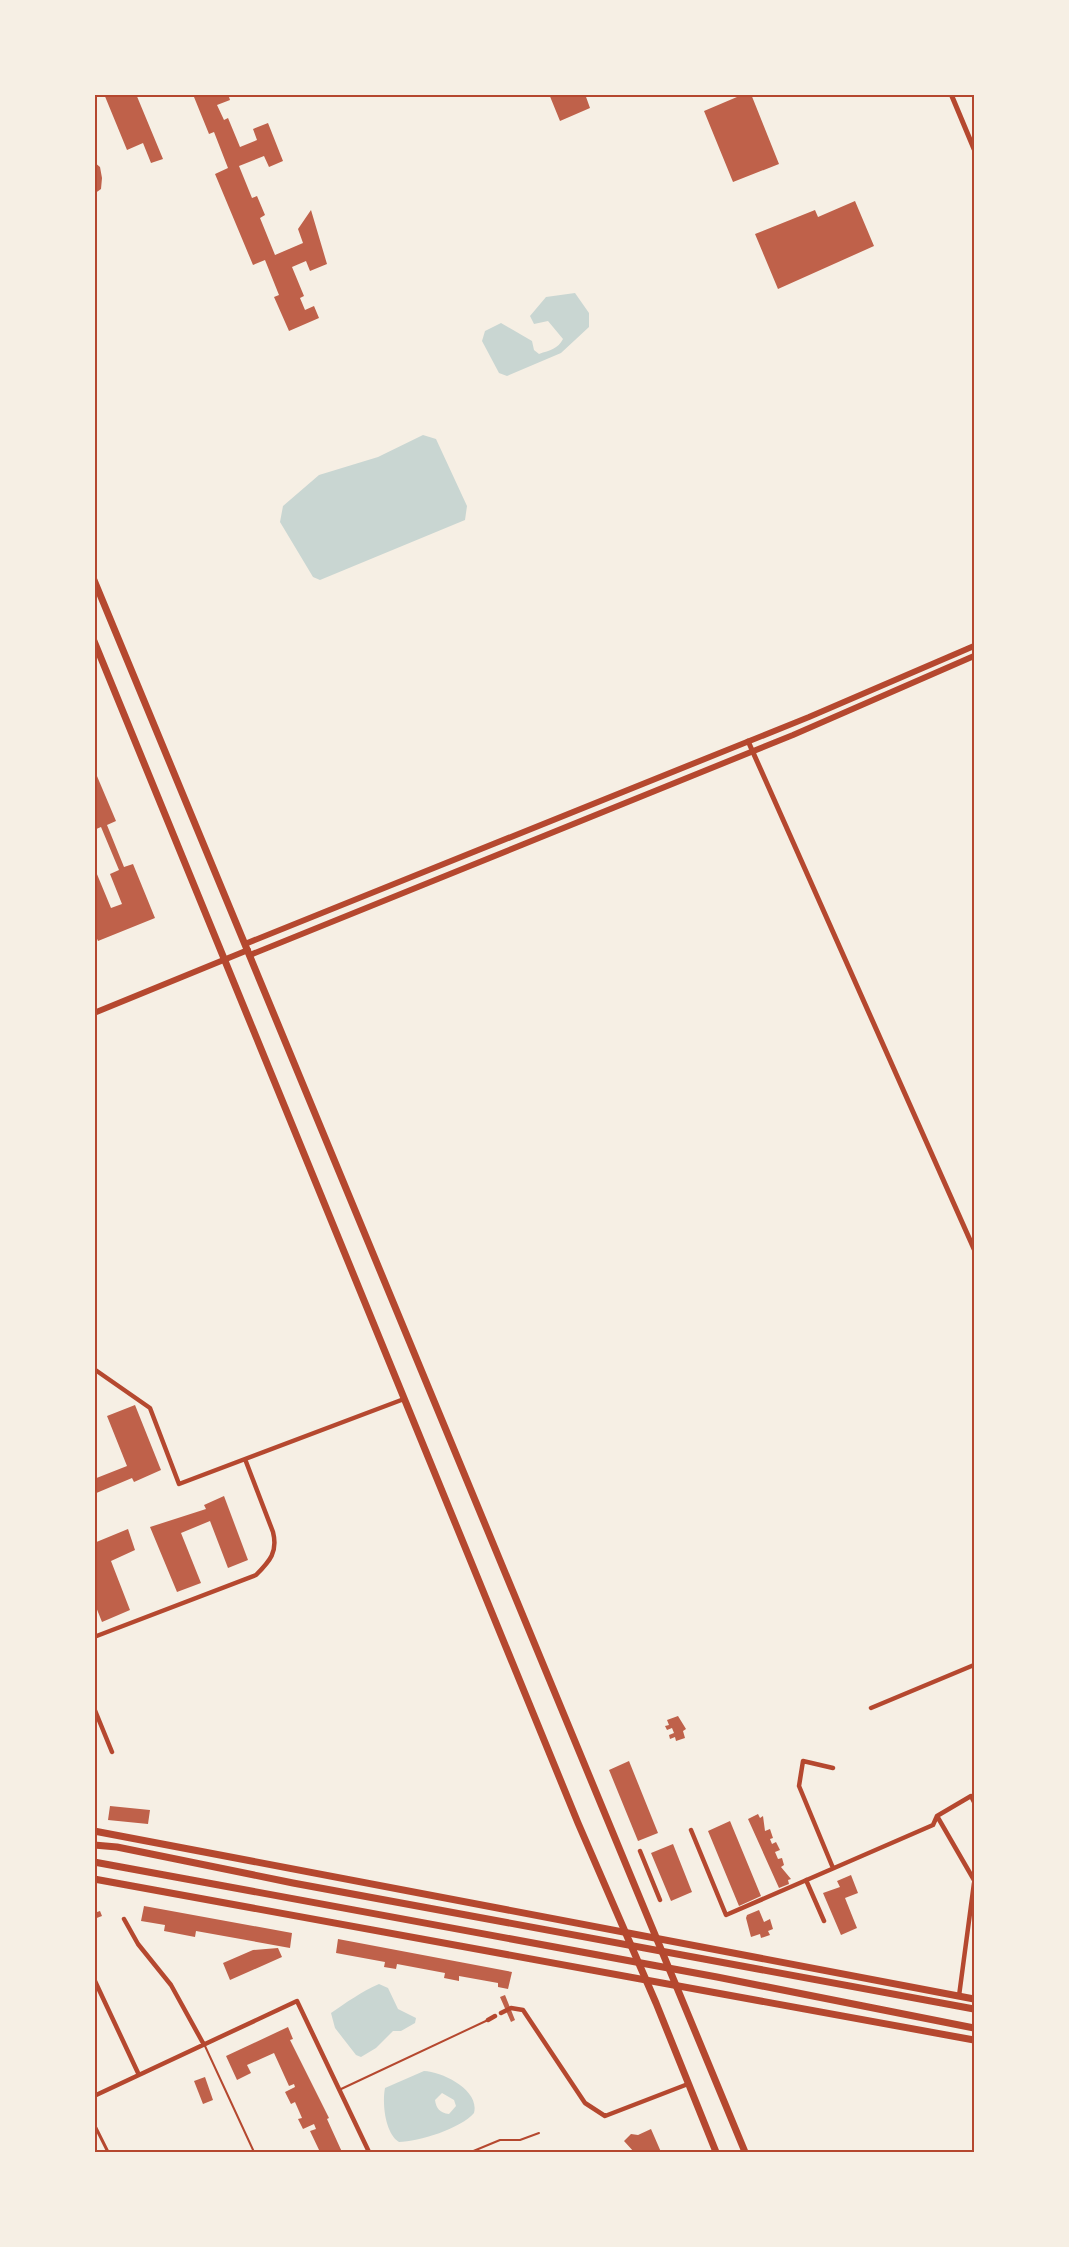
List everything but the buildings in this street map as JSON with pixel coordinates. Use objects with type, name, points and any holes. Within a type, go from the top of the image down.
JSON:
[{"type":"main road","points":[[94,580],[97,595],[248,950],[745,2152]]},
{"type":"main road","points":[[94,641],[223,960],[716,2152]]},
{"type":"main road","points":[[248,950],[975,646]]},
{"type":"main road","points":[[94,1013],[752,752],[975,656]]},
{"type":"main road","points":[[94,1831],[975,2000]]},
{"type":"main road","points":[[94,1845],[117,1847],[293,1883],[975,2009]]},
{"type":"main road","points":[[94,1862],[705,1975],[975,2028]]},
{"type":"main road","points":[[94,1879],[646,1982],[677,1985],[975,2040]]},
{"type":"street","points":[[951,94],[975,149]]},
{"type":"street","points":[[748,741],[975,1249]]},
{"type":"street","points":[[94,1369],[150,1408],[179,1484],[404,1399]]},
{"type":"street","points":[[94,1637],[256,1575],[272,1559],[276,1543],[245,1459]]},
{"type":"street","points":[[871,1708],[975,1665]]},
{"type":"street","points":[[94,1708],[112,1752]]},
{"type":"street","points":[[832,1768],[803,1761],[799,1786],[833,1868]]},
{"type":"street","points":[[691,1830],[726,1916],[933,1825],[937,1816],[971,1796],[975,1802]]},
{"type":"street","points":[[937,1816],[975,1882],[959,1996]]},
{"type":"street","points":[[640,1851],[660,1900]]},
{"type":"street","points":[[806,1880],[824,1921]]},
{"type":"street","points":[[124,1919],[138,1944],[171,1985],[203,2043]]},
{"type":"street","points":[[94,1979],[139,2074]]},
{"type":"street","points":[[94,2096],[203,2043],[297,2001],[369,2152]]},
{"type":"street","points":[[501,2013],[512,2008],[523,2010],[585,2103],[605,2116],[688,2084]]},
{"type":"street","points":[[488,2020],[495,2016]]},
{"type":"street","points":[[94,2124],[108,2152]]},
{"type":"lane","points":[[339,2090],[488,2020]]},
{"type":"lane","points":[[203,2043],[254,2152]]},
{"type":"lane","points":[[471,2152],[500,2140],[520,2140],[539,2133]]},
{"type":"shaded area","points":[[575,293],[589,313],[589,327],[561,353],[507,376],[499,373],[482,341],[485,331],[501,323],[532,341],[534,350],[539,354],[550,350],[559,345],[563,339],[548,321],[534,324],[530,316],[546,297]]},
{"type":"shaded area","points":[[423,435],[436,439],[467,506],[465,520],[320,580],[313,577],[280,522],[283,506],[319,475],[378,457]]},
{"type":"shaded area","points":[[379,1984],[388,1988],[398,2009],[416,2018],[415,2023],[401,2031],[393,2031],[376,2048],[361,2057],[356,2055],[335,2028],[331,2013]]},
{"type":"shaded area","points":[[424,2071],[432,2072],[450,2079],[466,2090],[474,2105],[474,2113],[450,2129],[417,2140],[399,2142],[390,2132],[388,2125],[384,2102],[385,2088]],"holes":[[[442,2093],[454,2100],[456,2106],[449,2114],[439,2110],[435,2100]]]}]
